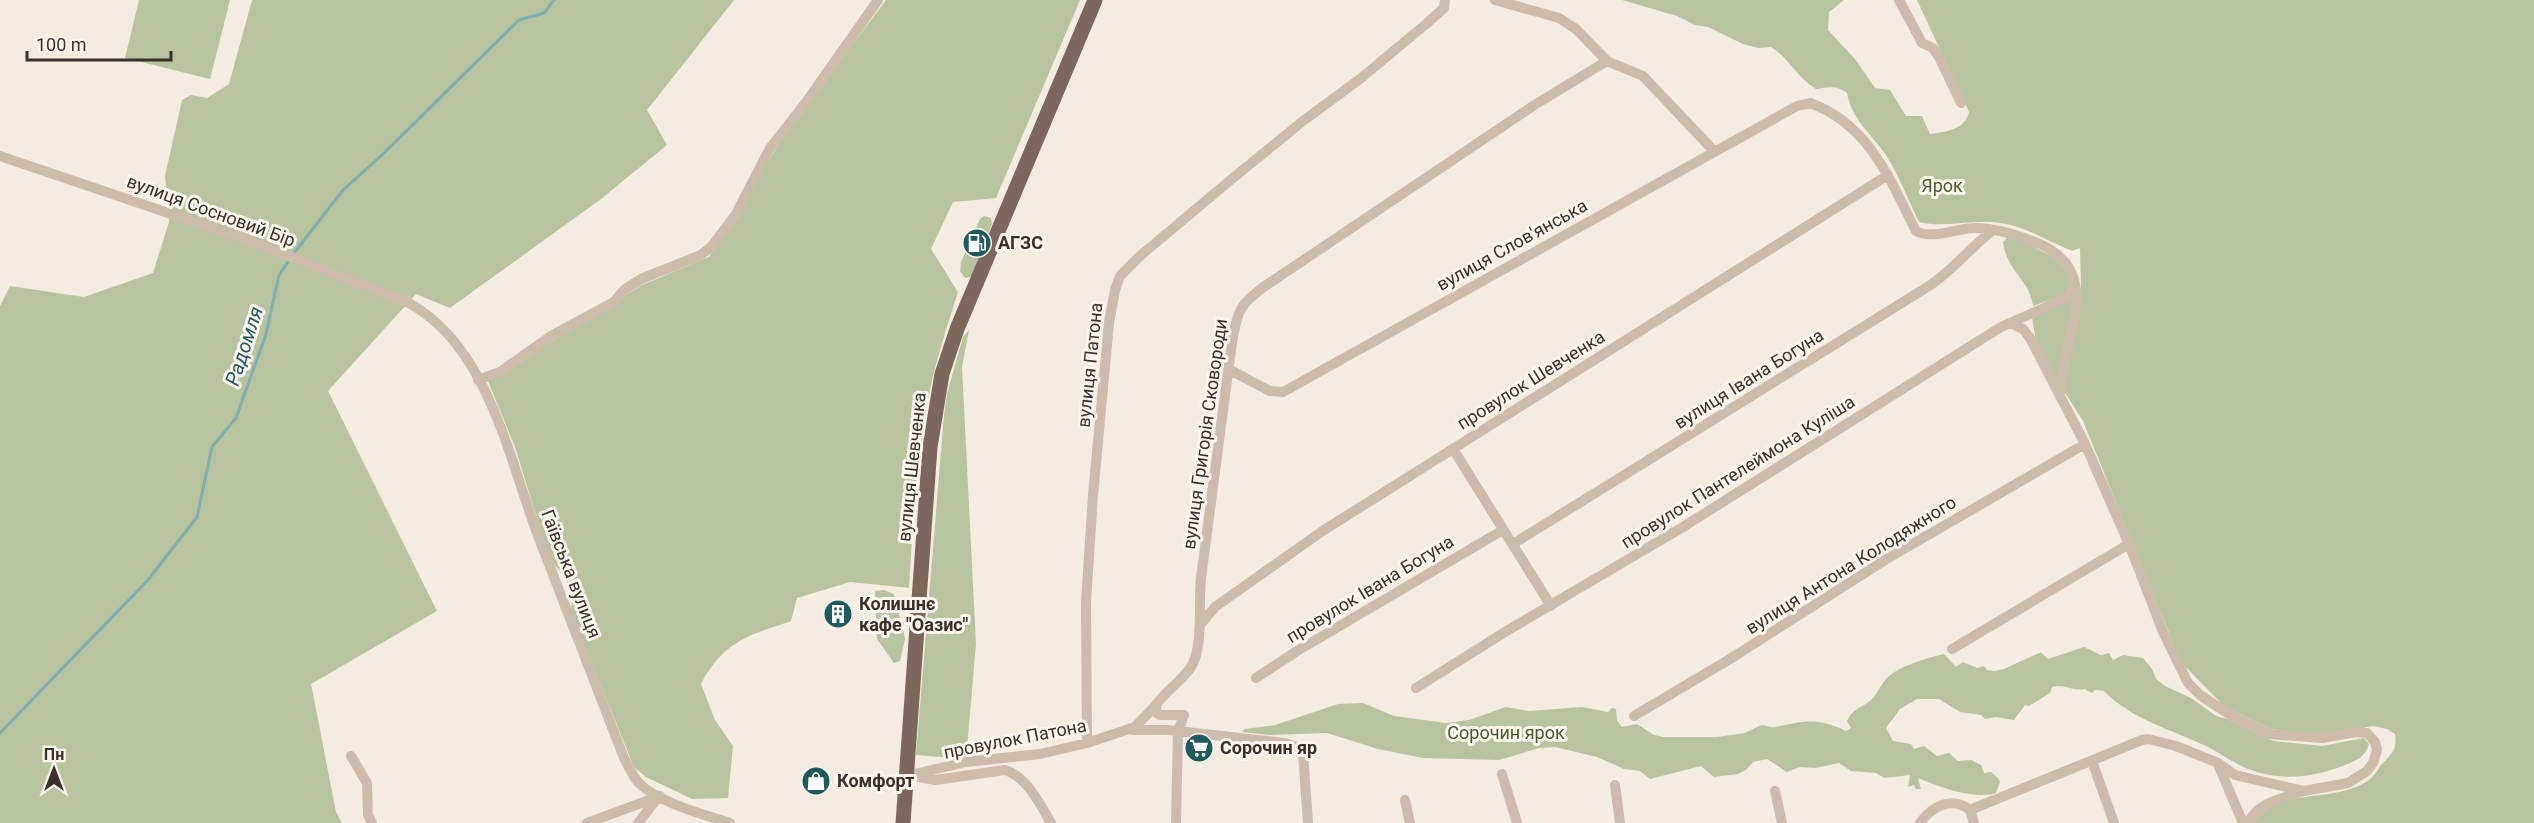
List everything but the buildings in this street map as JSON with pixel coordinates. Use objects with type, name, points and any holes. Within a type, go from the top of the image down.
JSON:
[{"type":"main road","name":"вулиця Шевченка","points":[[903,823],[930,447],[942,374],[957,328],[1095,0]]},
{"type":"street","points":[[478,380],[500,372],[551,336],[614,302],[624,290],[641,279],[701,255],[712,246],[736,214],[770,148],[807,101],[878,0]]},
{"type":"street","name":"вулиця Патона","points":[[1087,743],[1086,613],[1093,495],[1109,323],[1120,276],[1140,256],[1227,183],[1426,24],[1444,8],[1445,0]]},
{"type":"street","points":[[1495,0],[1559,18],[1583,34],[1607,61],[1643,76],[1714,151]]},
{"type":"street","points":[[1899,0],[1922,43],[1933,48],[1940,59],[1961,103]]},
{"type":"street","name":"вулиця Григорія Сковороди","points":[[1156,705],[1168,689],[1191,667],[1200,625],[1201,578],[1235,325],[1246,300],[1536,104],[1607,61]]},
{"type":"street","name":"вулиця Слов'янська","points":[[1230,370],[1270,391],[1283,392],[1797,106],[1810,103],[1829,112],[1853,129],[1872,149],[1888,175]]},
{"type":"street","name":"вулиця Сосновий Бір","points":[[0,156],[297,259],[410,303]]},
{"type":"street","points":[[1888,175],[1914,228],[1920,234],[1974,228],[1993,230],[2035,242],[2056,253],[2069,266],[2078,294],[2061,378],[2060,397]]},
{"type":"street","name":"провулок Шевченка","points":[[1200,625],[1215,607],[1324,530],[1888,175]]},
{"type":"street","name":"вулиця Івана Богуна","points":[[1513,544],[1929,286],[1945,275],[1975,243],[1993,230]]},
{"type":"street","name":"провулок Пантелеймона Куліша","points":[[1416,688],[1683,527],[2010,323],[2062,300],[2072,293],[2075,285]]},
{"type":"street","name":"Гаївська вулиця","points":[[410,303],[428,314],[447,331],[460,347],[497,416],[537,533],[624,758],[636,781],[660,796],[730,823]]},
{"type":"street","points":[[2010,323],[2023,329],[2030,338],[2085,444],[2163,632],[2188,682],[2200,695],[2232,716],[2269,734],[2322,738],[2356,732],[2367,733],[2372,737],[2377,750],[2375,758],[2367,771],[2359,777],[2331,788],[2304,791],[2266,804],[2253,814],[2248,823]]},
{"type":"street","name":"вулиця Антона Колодяжного","points":[[1634,716],[1886,560],[2085,444]]},
{"type":"street","points":[[1454,448],[1551,606]]},
{"type":"street","name":"провулок Івана Богуна","points":[[1256,678],[1297,651],[1503,530]]},
{"type":"street","points":[[1952,649],[2128,544]]},
{"type":"street","points":[[1156,705],[1157,713],[1160,715],[1184,715],[1198,728],[1228,736],[1285,743],[1298,748],[1304,758],[1308,823]]},
{"type":"street","name":"провулок Патона","points":[[906,763],[966,762],[1031,755],[1087,743],[1129,730],[1141,723],[1156,705]]},
{"type":"street","points":[[1176,823],[1178,732],[1184,715]]},
{"type":"street","name":"провулок Патона","points":[[1129,730],[1158,729],[1228,736]]},
{"type":"street","points":[[1970,810],[2044,778],[2148,739],[2176,746],[2218,763],[2235,775],[2304,791]]},
{"type":"street","points":[[351,756],[367,783],[368,815],[372,823]]},
{"type":"street","points":[[2092,761],[2114,823]]},
{"type":"street","points":[[906,763],[936,780],[1005,770],[1014,773],[1026,784],[1051,823]]},
{"type":"street","points":[[2218,763],[2243,823]]},
{"type":"street","points":[[1502,774],[1517,823]]},
{"type":"street","points":[[1615,785],[1620,823]]},
{"type":"street","points":[[1774,791],[1782,823]]},
{"type":"street","points":[[587,823],[660,796]]},
{"type":"street","points":[[638,823],[660,796]]},
{"type":"street","points":[[1405,800],[1410,823]]},
{"type":"street","points":[[1920,823],[1933,809],[1948,803],[1965,806],[1970,810],[1974,823]]},
{"type":"green space","points":[[139,0],[230,0],[210,79],[125,58]]},
{"type":"green space","points":[[252,0],[734,0],[647,110],[667,145],[601,199],[450,308],[416,294],[328,391],[437,611],[311,684],[336,812],[342,823],[0,823],[0,306],[10,286],[84,297],[153,273],[169,222],[165,176],[182,100],[191,95],[207,98],[229,84]]},
{"type":"green space","points":[[886,0],[1080,0],[996,198],[953,202],[931,249],[958,292],[936,365],[925,414],[916,489],[909,588],[850,582],[797,598],[791,621],[749,636],[728,649],[701,684],[715,720],[733,746],[728,798],[692,799],[646,777],[634,767],[571,611],[573,585],[550,560],[515,447],[488,381],[642,285],[709,257],[782,139]]},
{"type":"green space","name":"Ярок","points":[[1622,0],[1844,0],[1829,12],[1828,30],[1855,59],[1875,88],[1890,90],[1906,116],[1922,116],[1930,134],[1948,131],[1959,126],[1967,118],[1969,112],[1917,0],[2534,0],[2534,823],[2253,823],[2277,804],[2292,799],[2340,792],[2369,780],[2394,750],[2395,734],[2387,729],[2373,726],[2324,735],[2270,729],[2225,707],[2181,662],[2083,421],[2037,348],[2032,317],[2061,303],[2081,288],[2080,248],[2072,251],[2015,226],[1993,222],[1928,224],[1919,222],[1891,163],[1857,118],[1847,93],[1843,90],[1828,87],[1816,89],[1809,85],[1771,47],[1759,48],[1743,44],[1708,27],[1695,25],[1677,16]]},
{"type":"green space","points":[[984,216],[991,218],[992,224],[973,276],[965,278],[960,271],[961,262],[980,219]]},
{"type":"green space","points":[[2008,237],[2017,238],[2057,259],[2072,280],[2066,294],[2033,306],[2028,289],[2013,269],[2005,252],[2003,242]]},
{"type":"green space","points":[[969,330],[962,367],[976,644],[966,759],[916,755],[944,415],[947,394],[963,337]]},
{"type":"green space","points":[[884,590],[894,594],[905,639],[900,661],[894,663],[877,639],[875,591]]},
{"type":"green space","name":"Сорочин ярок","points":[[2084,647],[2101,655],[2109,653],[2113,660],[2123,655],[2143,658],[2152,669],[2156,679],[2165,686],[2191,698],[2216,716],[2273,741],[2322,746],[2364,738],[2369,744],[2362,756],[2343,766],[2312,775],[2290,777],[2268,775],[2244,767],[2208,747],[2153,724],[2127,710],[2104,691],[2095,690],[2092,693],[2085,689],[2052,687],[2050,693],[2029,706],[2025,705],[2014,720],[1996,717],[1985,719],[1981,715],[1960,712],[1939,699],[1917,699],[1900,709],[1886,728],[1893,741],[1911,744],[1914,749],[1924,746],[1937,756],[1949,753],[1958,761],[1971,760],[1981,765],[1984,773],[1991,772],[1998,778],[2000,782],[1996,793],[1977,795],[1957,792],[1918,778],[1921,789],[1916,789],[1914,785],[1908,787],[1910,775],[1884,778],[1876,773],[1851,771],[1839,763],[1815,768],[1800,767],[1787,772],[1767,759],[1753,762],[1746,770],[1738,774],[1714,777],[1701,766],[1650,779],[1640,771],[1624,769],[1597,757],[1555,747],[1539,748],[1499,760],[1423,758],[1378,749],[1327,733],[1269,735],[1242,732],[1245,729],[1275,725],[1338,704],[1363,703],[1394,716],[1446,723],[1469,720],[1506,707],[1529,711],[1582,707],[1608,712],[1612,708],[1616,709],[1617,721],[1622,727],[1637,724],[1654,735],[1664,737],[1717,737],[1745,733],[1761,725],[1773,727],[1810,722],[1827,724],[1846,731],[1851,728],[1847,721],[1851,714],[1871,700],[1888,677],[1922,660],[1944,654],[1956,667],[1963,662],[1977,668],[1984,666],[1987,670],[1995,671],[2041,652],[2048,659]]},
{"type":"waterway","name":"Радомля","points":[[0,733],[148,580],[197,517],[212,447],[236,418],[266,334],[279,275],[294,253],[343,190],[383,154],[519,20],[544,13],[554,0]]},
{"type":"place","name":"АГЗС","points":[[977,243]]},
{"type":"place","name":"Колишнє кафе \"Оазис\"","points":[[838,614]]},
{"type":"place","name":"Сорочин яр","points":[[1199,748]]},
{"type":"place","name":"Комфорт","points":[[816,781]]}]
